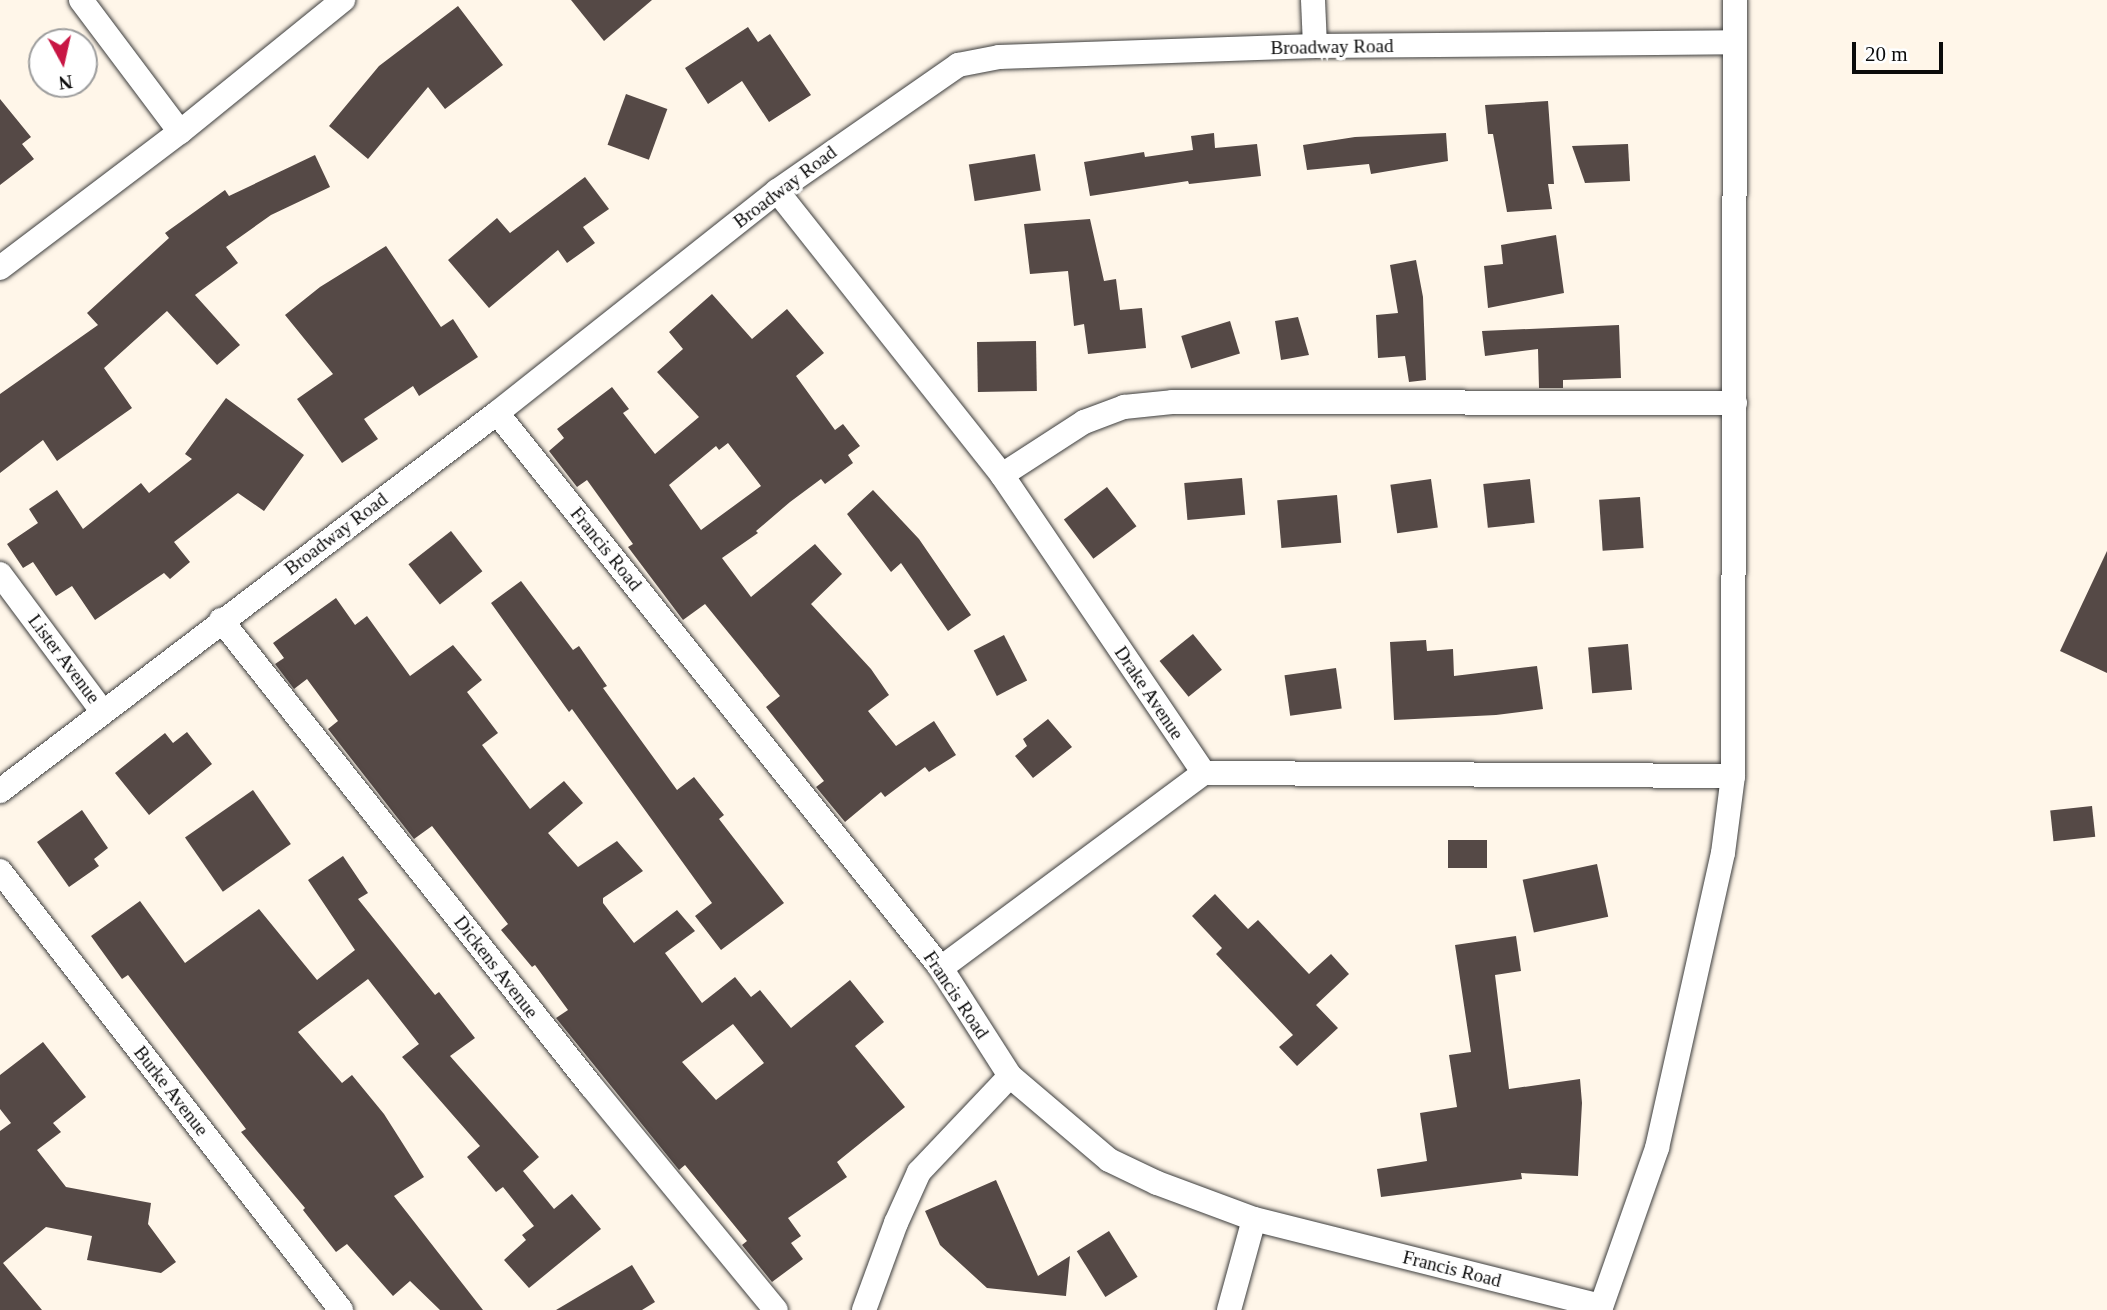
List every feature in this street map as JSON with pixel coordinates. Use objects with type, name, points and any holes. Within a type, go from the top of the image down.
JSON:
[{"type":"street","points":[[81,0],[180,132]]},
{"type":"street","points":[[0,268],[180,132],[343,0]]},
{"type":"street","points":[[1313,0],[1315,46]]},
{"type":"street","points":[[1601,1308],[1657,1148],[1723,853],[1733,776],[1735,0]]},
{"type":"street","name":"Broadway Road","points":[[0,791],[221,620],[497,413],[778,191],[940,74],[968,62],[999,57],[1315,46],[1735,42]]},
{"type":"street","name":"Drake Avenue","points":[[778,191],[1002,475],[1204,773]]},
{"type":"street","points":[[1002,475],[1084,422],[1124,407],[1172,402],[1735,403]]},
{"type":"street","name":"Francis Road","points":[[497,413],[941,968],[1010,1076],[1109,1160],[1157,1183],[1254,1219],[1601,1308]]},
{"type":"street","name":"Lister Avenue","points":[[0,574],[102,711]]},
{"type":"street","name":"Dickens Avenue","points":[[221,620],[592,1087],[776,1310]]},
{"type":"street","points":[[941,968],[1204,773],[1733,776]]},
{"type":"street","name":"Burke Avenue","points":[[0,872],[341,1310]]},
{"type":"street","points":[[864,1310],[896,1223],[919,1172],[1010,1076]]},
{"type":"street","points":[[1230,1310],[1254,1219]]},
{"type":"building","points":[[571,0],[652,0],[604,41]]},
{"type":"building","points":[[458,6],[503,65],[445,109],[428,87],[368,159],[329,126],[379,66]]},
{"type":"building","points":[[748,27],[758,42],[770,34],[811,95],[769,122],[742,81],[708,104],[685,68]]},
{"type":"building","points":[[626,94],[667,109],[649,160],[608,145]]},
{"type":"building","points":[[0,99],[31,137],[22,144],[34,159],[0,185]]},
{"type":"building","points":[[1548,101],[1554,184],[1548,184],[1552,209],[1507,212],[1493,134],[1488,134],[1485,105]]},
{"type":"building","points":[[1214,133],[1215,148],[1257,144],[1261,176],[1189,184],[1188,181],[1090,196],[1084,162],[1144,152],[1145,157],[1193,150],[1191,136]]},
{"type":"building","points":[[1446,133],[1448,161],[1371,174],[1369,164],[1307,170],[1303,145],[1355,137]]},
{"type":"building","points":[[1628,144],[1630,181],[1585,183],[1572,146]]},
{"type":"building","points":[[1035,154],[1041,191],[975,201],[969,164]]},
{"type":"building","points":[[315,155],[330,187],[271,215],[226,247],[238,263],[195,295],[240,345],[217,365],[167,311],[104,368],[132,408],[57,461],[43,440],[0,473],[0,394],[98,325],[87,313],[169,238],[165,233],[225,190],[229,196]]},
{"type":"building","points":[[585,177],[609,209],[583,227],[595,243],[567,263],[558,250],[489,308],[448,260],[497,218],[510,233]]},
{"type":"building","points":[[1090,219],[1104,281],[1116,279],[1120,310],[1142,308],[1146,348],[1088,354],[1084,324],[1074,326],[1068,271],[1030,274],[1024,224]]},
{"type":"building","points":[[1556,235],[1564,293],[1488,308],[1484,266],[1503,264],[1501,245]]},
{"type":"building","points":[[386,246],[441,327],[453,319],[478,357],[419,396],[413,386],[364,419],[378,439],[342,463],[297,399],[333,374],[285,315],[320,287]]},
{"type":"building","points":[[1416,260],[1423,297],[1426,380],[1409,382],[1405,356],[1378,358],[1376,315],[1398,313],[1390,265]]},
{"type":"building","points":[[712,294],[752,339],[787,309],[824,353],[796,376],[835,430],[843,424],[860,446],[848,455],[853,463],[825,484],[821,479],[756,531],[758,533],[722,558],[751,597],[815,544],[842,574],[811,604],[871,669],[889,695],[868,711],[896,746],[934,721],[956,755],[929,772],[925,767],[885,797],[881,792],[845,822],[816,787],[824,781],[766,707],[780,696],[705,604],[683,620],[628,547],[633,544],[587,480],[577,487],[549,451],[564,438],[557,429],[612,387],[629,409],[623,413],[655,454],[699,417],[657,372],[683,349],[669,332]],"holes":[[[728,443],[761,486],[701,530],[669,485],[716,446],[719,450]]]},
{"type":"building","points":[[1298,317],[1309,355],[1281,360],[1275,321]]},
{"type":"building","points":[[1230,321],[1240,354],[1191,368],[1181,336]]},
{"type":"building","points":[[1619,325],[1621,378],[1563,380],[1563,388],[1539,388],[1538,349],[1485,356],[1482,331]]},
{"type":"building","points":[[1036,341],[1037,391],[978,392],[977,342]]},
{"type":"building","points":[[226,398],[304,455],[264,511],[238,493],[174,542],[190,562],[170,579],[164,573],[95,620],[72,586],[56,596],[33,562],[23,568],[7,544],[38,523],[29,509],[57,490],[83,529],[141,483],[149,493],[192,459],[185,454]]},
{"type":"building","points":[[1242,478],[1245,515],[1187,520],[1184,483]]},
{"type":"building","points":[[1431,479],[1438,528],[1397,533],[1390,485]]},
{"type":"building","points":[[1530,479],[1535,523],[1488,528],[1483,484]]},
{"type":"building","points":[[1107,487],[1136,526],[1093,559],[1064,519]]},
{"type":"building","points":[[873,490],[919,539],[971,615],[948,631],[901,563],[891,572],[847,514]]},
{"type":"building","points":[[1337,495],[1341,543],[1281,548],[1277,500]]},
{"type":"building","points":[[1640,497],[1644,548],[1603,551],[1599,500]]},
{"type":"building","points":[[451,531],[482,571],[440,604],[408,564]]},
{"type":"building","points":[[2107,551],[2107,673],[2060,651]]},
{"type":"building","points":[[521,581],[573,650],[579,646],[607,686],[603,688],[677,790],[694,777],[724,815],[719,819],[784,903],[721,950],[695,916],[712,903],[572,709],[569,712],[491,603]]},
{"type":"building","points":[[336,598],[355,625],[367,616],[410,676],[453,645],[482,680],[467,692],[498,733],[482,745],[530,809],[564,781],[583,803],[548,833],[578,867],[617,841],[643,871],[603,898],[603,903],[634,943],[677,910],[695,931],[665,953],[702,1003],[735,977],[751,997],[760,990],[791,1028],[850,980],[884,1022],[855,1046],[905,1107],[837,1162],[847,1177],[788,1218],[801,1236],[791,1243],[803,1259],[772,1282],[742,1245],[747,1241],[685,1165],[679,1170],[556,1018],[568,1010],[535,965],[532,967],[501,930],[508,924],[432,826],[414,839],[328,729],[338,721],[307,679],[294,689],[275,664],[284,658],[273,643]],"holes":[[[733,1024],[764,1063],[716,1100],[682,1062]]]},
{"type":"building","points":[[1193,634],[1222,670],[1189,697],[1160,661]]},
{"type":"building","points":[[1004,635],[1027,680],[997,696],[974,650]]},
{"type":"building","points":[[1426,640],[1427,651],[1453,649],[1454,676],[1537,666],[1543,709],[1496,715],[1394,720],[1390,642]]},
{"type":"building","points":[[1628,644],[1632,690],[1592,693],[1588,647]]},
{"type":"building","points":[[1336,668],[1342,709],[1290,716],[1285,675]]},
{"type":"building","points":[[1048,719],[1072,747],[1033,778],[1015,756],[1027,746],[1023,739]]},
{"type":"building","points":[[187,732],[212,764],[149,815],[115,773],[165,733],[173,743]]},
{"type":"building","points":[[253,790],[291,844],[223,892],[185,838]]},
{"type":"building","points":[[2092,806],[2095,837],[2053,841],[2050,810]]},
{"type":"building","points":[[82,810],[108,848],[94,859],[99,866],[69,887],[37,842]]},
{"type":"building","points":[[1448,840],[1487,840],[1487,868],[1448,868]]},
{"type":"building","points":[[343,856],[368,893],[358,899],[435,995],[439,992],[475,1038],[450,1056],[539,1157],[523,1171],[554,1209],[572,1194],[601,1229],[529,1288],[504,1260],[526,1240],[522,1235],[534,1226],[503,1187],[496,1192],[467,1157],[480,1146],[402,1057],[419,1044],[368,979],[298,1032],[342,1083],[352,1075],[384,1114],[424,1177],[394,1196],[483,1310],[440,1310],[410,1281],[393,1296],[347,1244],[336,1252],[303,1210],[305,1208],[241,1132],[246,1129],[128,975],[122,979],[91,936],[140,901],[185,963],[259,909],[317,980],[355,950],[308,880]]},
{"type":"building","points":[[1597,864],[1608,917],[1534,933],[1523,880]]},
{"type":"building","points":[[1215,894],[1248,929],[1258,920],[1309,974],[1331,954],[1349,974],[1316,1005],[1338,1028],[1297,1066],[1279,1047],[1293,1035],[1216,954],[1222,948],[1192,916]]},
{"type":"building","points":[[1516,936],[1521,971],[1495,975],[1509,1089],[1580,1079],[1582,1103],[1578,1176],[1521,1173],[1522,1179],[1381,1197],[1377,1169],[1427,1161],[1420,1113],[1457,1107],[1449,1055],[1471,1052],[1455,945]]},
{"type":"building","points":[[43,1042],[86,1097],[53,1123],[61,1132],[37,1150],[66,1187],[151,1203],[148,1224],[176,1262],[161,1273],[87,1260],[92,1236],[46,1227],[3,1263],[42,1310],[0,1310],[0,1131],[11,1123],[0,1109],[0,1075]]},
{"type":"building","points":[[996,1180],[1038,1276],[1070,1256],[1066,1296],[987,1288],[940,1245],[925,1211]]},
{"type":"building","points":[[1109,1231],[1138,1277],[1105,1297],[1077,1251]]},
{"type":"building","points":[[632,1265],[655,1302],[642,1310],[556,1310]]}]
